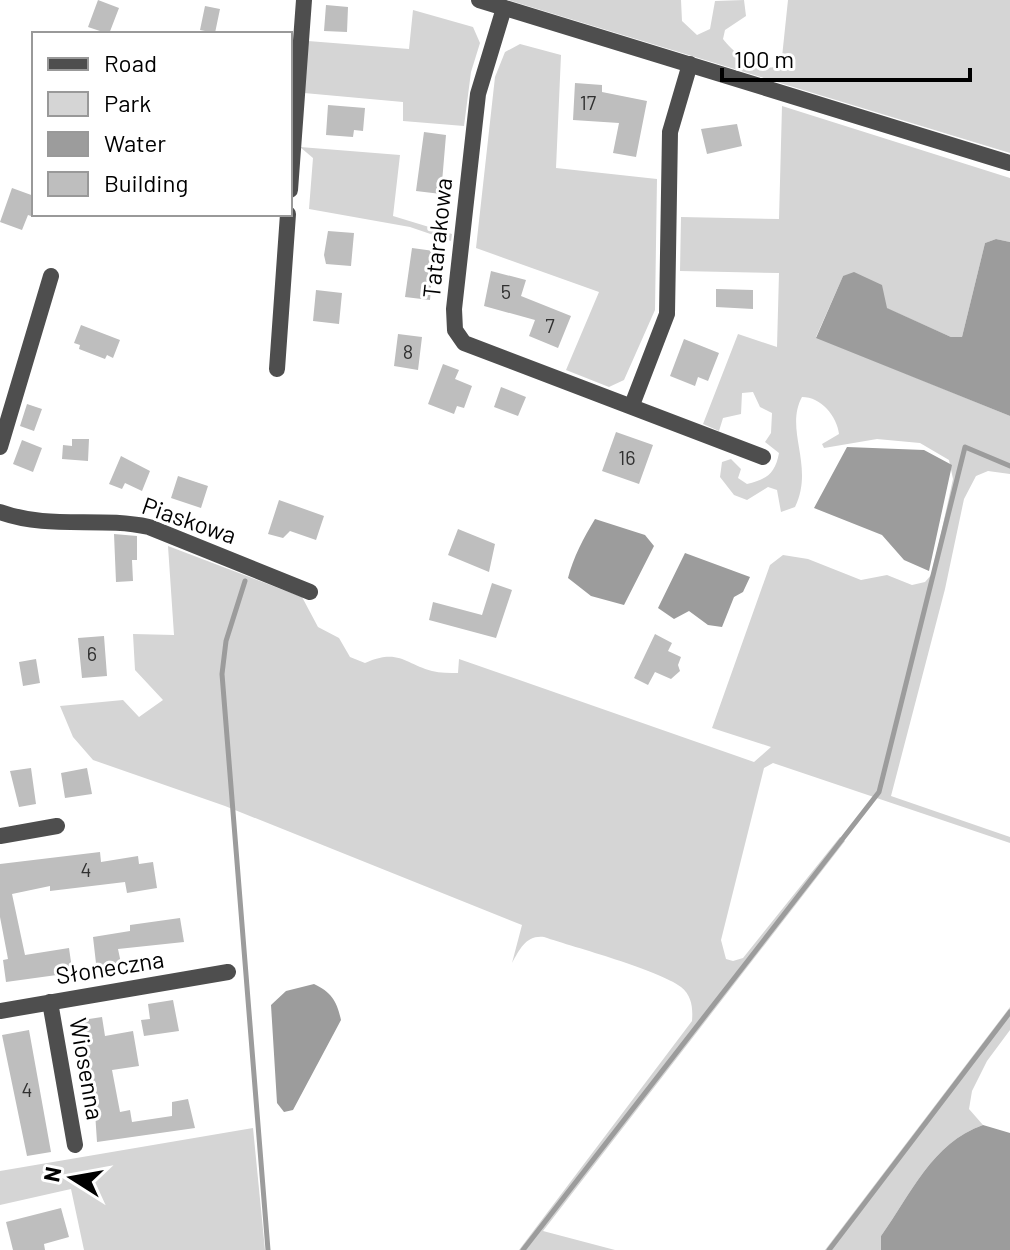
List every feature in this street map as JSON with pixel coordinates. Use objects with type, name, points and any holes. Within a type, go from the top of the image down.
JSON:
[{"type":"street","points":[[292,163],[304,0]]},
{"type":"street","points":[[479,0],[1010,163]]},
{"type":"street","name":"Tatarakowa","points":[[504,8],[478,94],[454,309],[455,330],[464,343],[763,457]]},
{"type":"street","points":[[632,405],[667,314],[670,132],[690,64]]},
{"type":"street","points":[[277,369],[288,216]]},
{"type":"street","points":[[0,447],[51,276]]},
{"type":"street","name":"Piaskowa","points":[[0,512],[38,524],[132,523],[149,527],[310,592]]},
{"type":"street","points":[[0,836],[57,826]]},
{"type":"street","name":"Słoneczna","points":[[0,1011],[228,972]]},
{"type":"street","name":"Wiosenna","points":[[50,1002],[75,1145]]},
{"type":"green space","points":[[508,0],[681,0],[682,21],[697,35],[710,29],[715,1],[744,0],[746,16],[725,30],[723,39],[748,61],[770,67],[778,66],[782,57],[788,0],[1010,0],[1010,153]]},
{"type":"green space","points":[[413,10],[473,27],[480,43],[471,72],[464,126],[403,121],[403,102],[304,93],[308,41],[409,49]]},
{"type":"green space","points":[[520,44],[561,55],[556,168],[657,179],[655,310],[624,380],[609,387],[566,370],[599,292],[476,248],[495,77],[505,52]]},
{"type":"green space","points":[[782,106],[1010,178],[1010,242],[996,239],[985,243],[962,337],[951,337],[886,308],[843,276],[816,337],[1010,416],[1010,474],[988,471],[976,476],[964,499],[945,589],[891,796],[1010,837],[1010,843],[773,763],[764,768],[721,940],[726,959],[733,961],[743,958],[840,837],[845,841],[543,1231],[615,1250],[519,1250],[692,1021],[688,994],[670,980],[654,973],[544,937],[528,941],[512,963],[522,925],[225,806],[93,760],[73,737],[60,706],[123,700],[139,717],[163,700],[135,670],[133,634],[174,635],[168,546],[302,597],[318,627],[339,638],[350,657],[365,663],[394,657],[432,671],[458,673],[459,659],[754,762],[771,747],[712,728],[770,565],[783,555],[808,559],[861,580],[887,575],[912,585],[925,582],[932,574],[953,479],[949,460],[920,443],[877,439],[824,448],[822,444],[839,434],[835,421],[822,404],[802,397],[796,422],[802,477],[795,507],[781,512],[777,490],[768,487],[747,500],[734,495],[720,477],[722,462],[731,459],[741,469],[738,478],[747,484],[754,482],[765,478],[777,460],[779,453],[765,442],[771,433],[772,413],[760,407],[753,392],[742,393],[741,414],[723,418],[719,431],[703,424],[738,334],[777,347],[779,273],[680,271],[681,217],[779,219]]},
{"type":"green space","points":[[300,147],[400,155],[393,216],[452,234],[451,241],[410,227],[309,209],[313,158]]},
{"type":"green space","points":[[1010,1007],[1010,1030],[987,1061],[972,1091],[969,1109],[983,1125],[965,1133],[936,1157],[881,1236],[881,1250],[825,1250]]},
{"type":"green space","points":[[253,1128],[265,1250],[84,1250],[71,1189],[0,1205],[0,1171]]},
{"type":"water","points":[[996,239],[1010,242],[1010,416],[816,338],[843,276],[854,272],[882,285],[887,308],[951,337],[962,337],[985,243]]},
{"type":"water","points":[[847,447],[924,450],[952,465],[929,571],[904,560],[882,535],[814,508]]},
{"type":"water","points":[[595,519],[645,535],[654,546],[624,605],[591,596],[568,578],[579,548]]},
{"type":"water","points":[[685,553],[750,577],[743,592],[734,597],[722,627],[708,625],[689,611],[674,619],[658,608]]},
{"type":"water","points":[[314,984],[332,998],[341,1020],[293,1110],[284,1112],[277,1103],[271,1005],[286,991]]},
{"type":"water","points":[[983,1125],[1010,1133],[1010,1250],[881,1250],[881,1236],[936,1157],[965,1133]]},
{"type":"building","points":[[98,0],[119,8],[110,32],[88,27]]},
{"type":"building","points":[[326,5],[348,7],[347,32],[324,31]]},
{"type":"building","points":[[205,6],[220,9],[215,32],[200,30]]},
{"type":"building","points":[[575,83],[602,85],[602,92],[647,101],[636,157],[613,153],[619,123],[573,120]]},
{"type":"building","points":[[328,105],[365,108],[363,131],[354,130],[353,137],[326,135]]},
{"type":"building","points":[[737,124],[742,146],[707,154],[701,129]]},
{"type":"building","points":[[424,132],[446,135],[441,194],[416,191]]},
{"type":"building","points":[[12,188],[32,195],[34,217],[28,215],[22,230],[0,222]]},
{"type":"building","points":[[328,231],[354,233],[351,266],[326,264],[324,255]]},
{"type":"building","points":[[412,248],[434,251],[430,300],[405,297]]},
{"type":"building","points":[[491,271],[526,280],[521,296],[571,316],[558,348],[529,336],[535,320],[484,306]]},
{"type":"building","points":[[716,289],[753,290],[753,309],[716,307]]},
{"type":"building","points":[[316,290],[342,293],[339,324],[313,321]]},
{"type":"building","points":[[81,325],[120,340],[113,358],[107,355],[105,359],[79,349],[80,345],[74,343]]},
{"type":"building","points":[[398,334],[422,337],[418,370],[394,366]]},
{"type":"building","points":[[684,339],[719,353],[708,381],[698,377],[695,386],[670,376]]},
{"type":"building","points":[[443,364],[459,370],[455,379],[472,386],[464,408],[457,406],[454,414],[428,404]]},
{"type":"building","points":[[501,387],[526,397],[518,416],[494,407]]},
{"type":"building","points":[[27,404],[42,409],[34,431],[20,426]]},
{"type":"building","points":[[616,432],[653,445],[639,484],[602,471]]},
{"type":"building","points":[[72,439],[89,439],[88,461],[62,459],[63,445],[72,446]]},
{"type":"building","points":[[22,440],[42,448],[33,472],[13,464]]},
{"type":"building","points":[[121,456],[150,471],[142,491],[125,483],[122,489],[109,484]]},
{"type":"building","points":[[178,476],[208,486],[201,508],[171,498]]},
{"type":"building","points":[[279,500],[324,516],[316,540],[290,531],[283,538],[268,534]]},
{"type":"building","points":[[458,529],[495,544],[489,572],[448,555]]},
{"type":"building","points":[[114,534],[137,536],[137,560],[132,560],[133,581],[116,582]]},
{"type":"building","points":[[492,583],[512,590],[496,638],[429,620],[433,602],[482,615]]},
{"type":"building","points":[[655,634],[672,643],[668,651],[681,657],[678,665],[680,671],[671,679],[655,672],[648,685],[634,678]]},
{"type":"building","points":[[104,636],[107,676],[82,678],[78,638]]},
{"type":"building","points":[[36,659],[40,683],[23,686],[19,662]]},
{"type":"building","points":[[31,768],[36,804],[19,807],[10,771]]},
{"type":"building","points":[[87,768],[92,794],[65,798],[61,773]]},
{"type":"building","points":[[100,852],[101,862],[138,856],[139,864],[153,862],[157,888],[127,893],[125,882],[50,891],[50,886],[12,894],[25,955],[69,948],[72,969],[63,970],[64,974],[6,982],[3,960],[8,959],[0,917],[0,864]]},
{"type":"building","points":[[180,918],[184,942],[118,949],[122,968],[97,972],[93,937],[130,931],[130,925]]},
{"type":"building","points":[[173,1000],[179,1031],[144,1036],[141,1020],[150,1019],[148,1004]]},
{"type":"building","points":[[102,1017],[105,1036],[133,1031],[139,1066],[112,1070],[120,1112],[130,1110],[132,1122],[172,1116],[172,1102],[188,1099],[195,1128],[97,1142],[94,1097],[88,1087],[76,1021]]},
{"type":"building","points":[[29,1030],[51,1152],[27,1156],[2,1035]]},
{"type":"building","points":[[61,1208],[69,1237],[44,1244],[45,1250],[13,1250],[6,1222]]},
{"type":"waterway","points":[[523,1250],[879,792],[965,447],[1010,466]]},
{"type":"waterway","points":[[245,581],[226,641],[222,674],[268,1250]]},
{"type":"waterway","points":[[829,1250],[1010,1012]]}]
